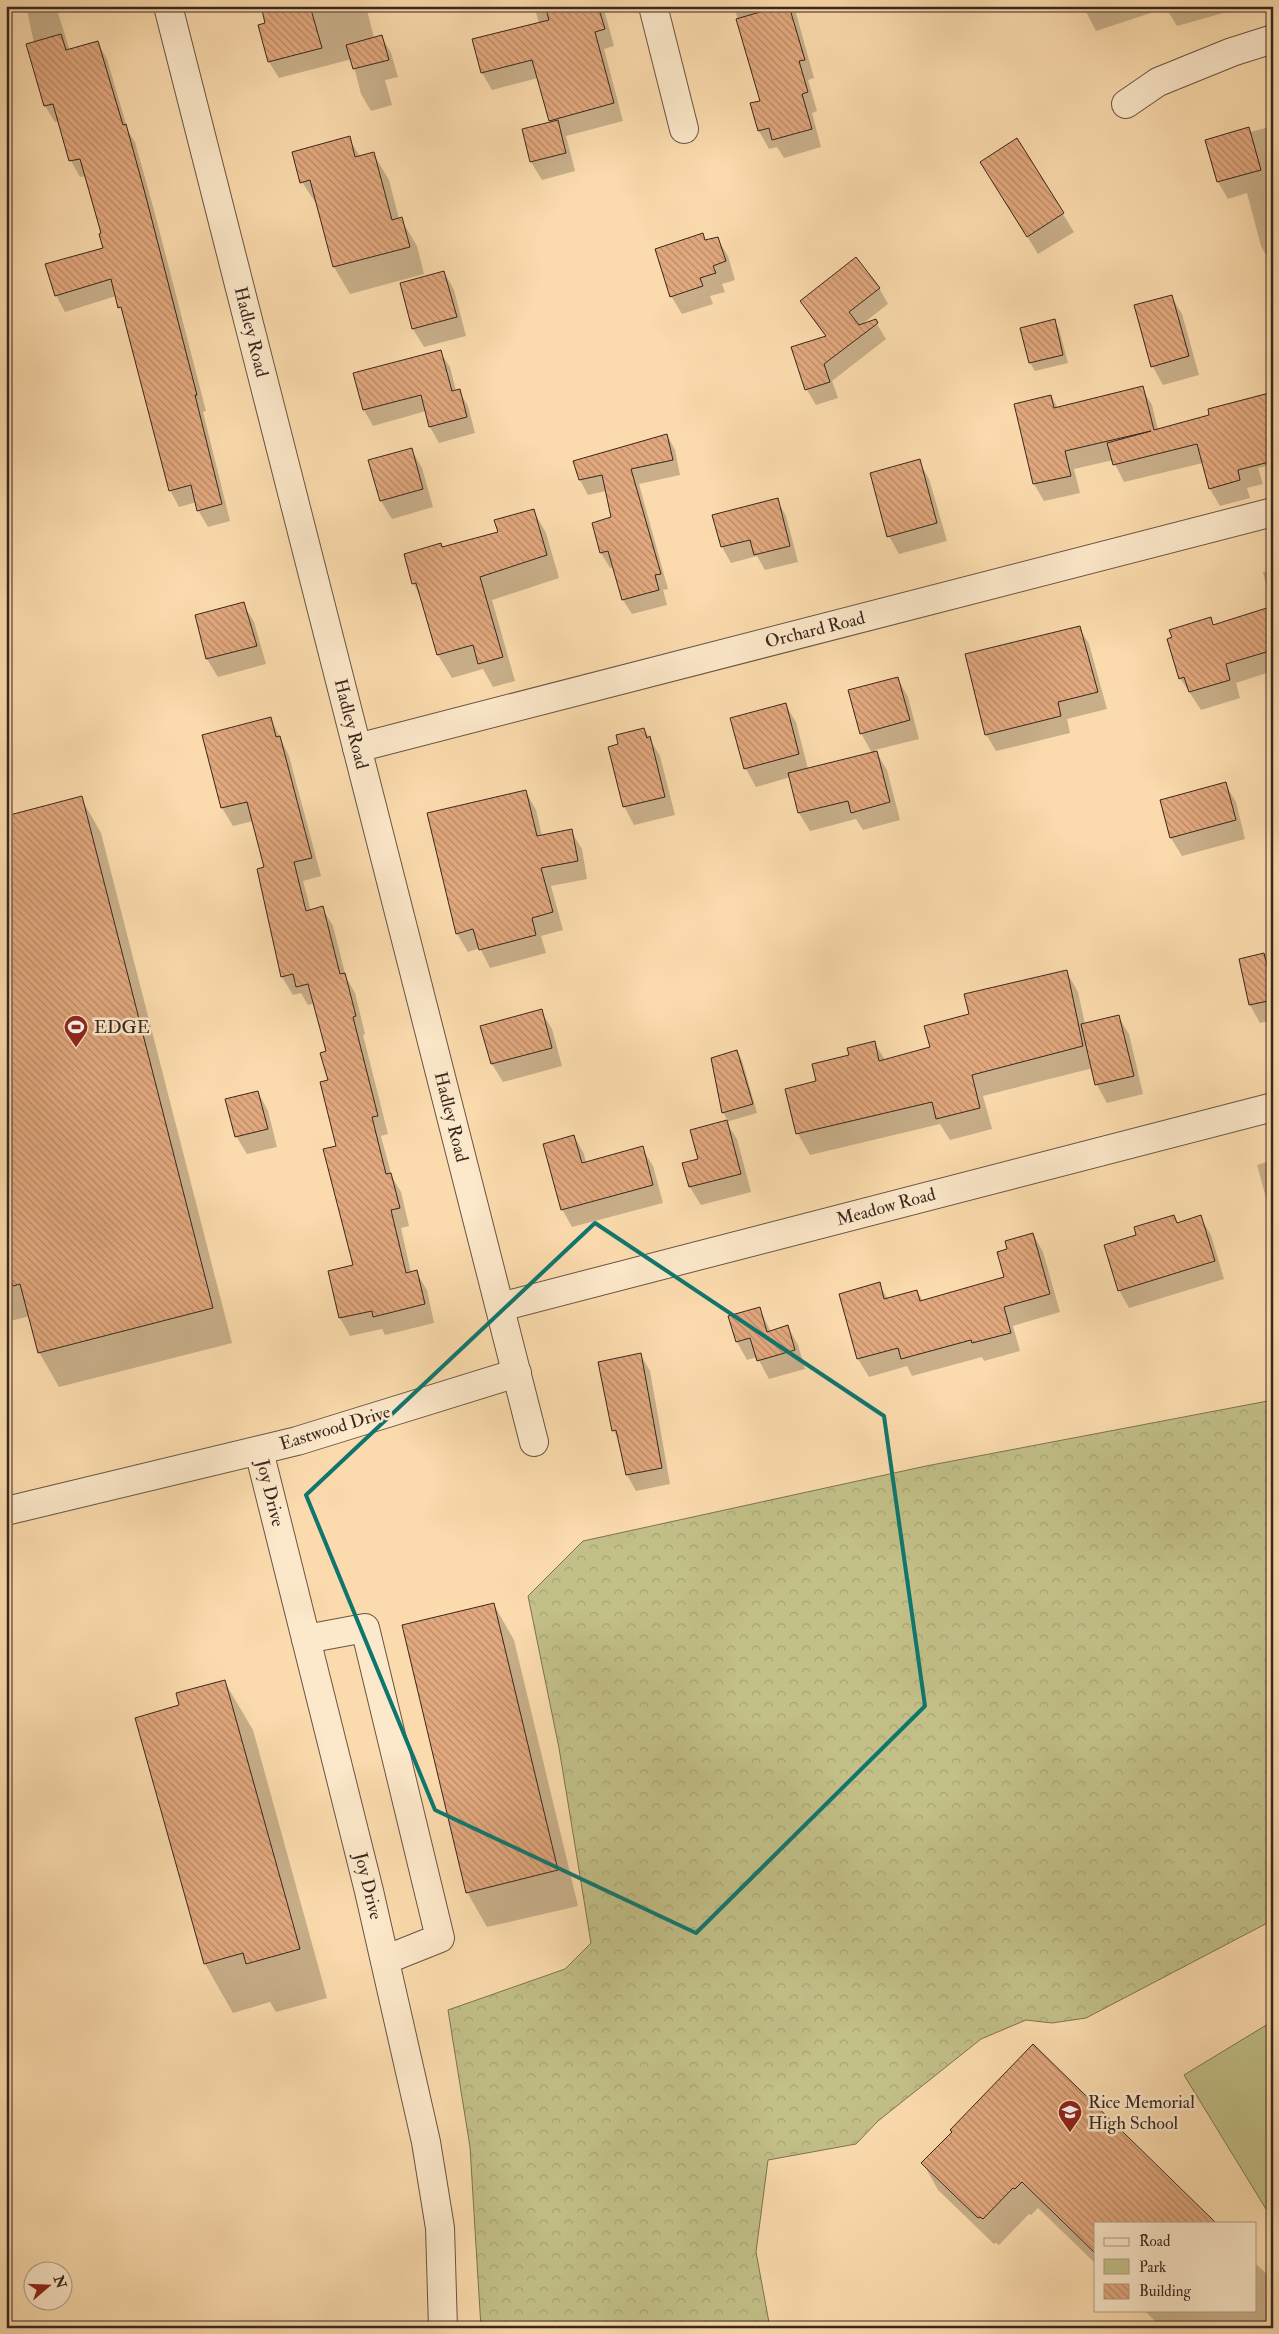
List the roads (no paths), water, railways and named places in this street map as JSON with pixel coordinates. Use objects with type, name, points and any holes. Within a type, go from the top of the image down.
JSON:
[{"type":"street","name":"Hadley Road","points":[[168,6],[534,1442]]},
{"type":"street","points":[[653,6],[684,129]]},
{"type":"street","points":[[1126,104],[1167,78],[1232,52],[1273,39]]},
{"type":"street","name":"Orchard Road","points":[[357,748],[1273,512]]},
{"type":"street","name":"Meadow Road","points":[[500,1307],[1273,1107]]},
{"type":"street","name":"Eastwood Drive","points":[[6,1511],[259,1451],[516,1373]]},
{"type":"street","name":"Joy Drive","points":[[259,1451],[385,1960],[426,2142],[440,2228],[443,2328]]},
{"type":"street","points":[[306,1639],[365,1628],[440,1938],[385,1960]]},
{"type":"place","name":"EDGE","points":[[76,1048]]},
{"type":"place","name":"Rice Memorial High School","points":[[1070,2133]]}]
